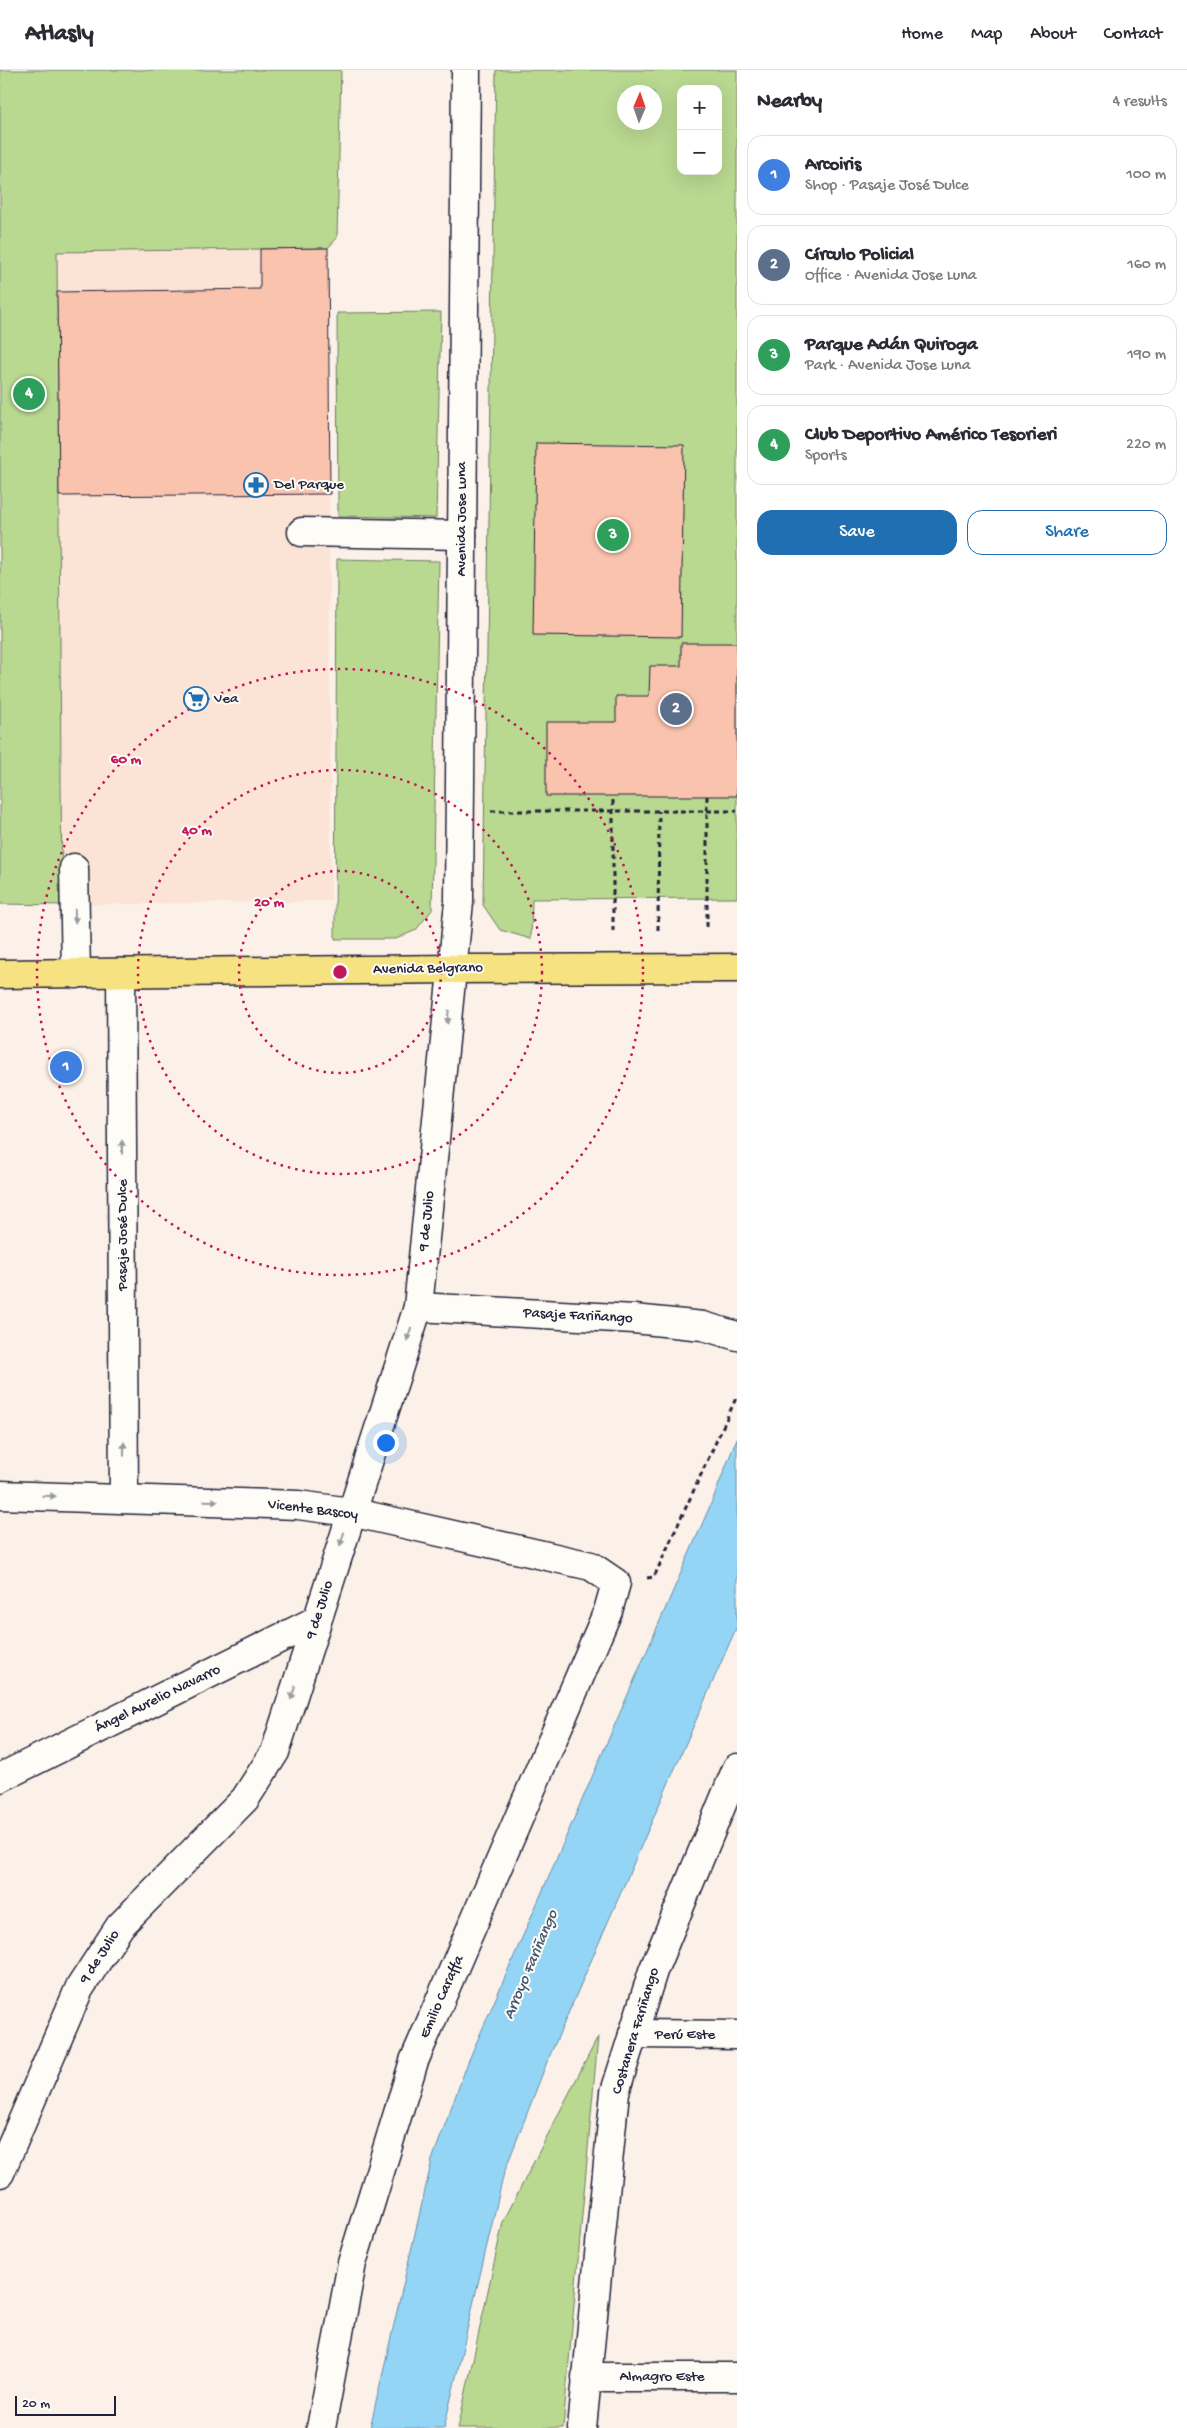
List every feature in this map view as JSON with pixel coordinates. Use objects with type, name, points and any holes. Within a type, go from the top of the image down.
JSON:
[{"type":"main road","name":"Avenida Belgrano","points":[[0,974],[737,968]]},
{"type":"street","name":"Avenida Jose Luna","points":[[453,969],[459,902],[466,70]]},
{"type":"street","points":[[302,532],[462,535]]},
{"type":"street","points":[[74,868],[76,974]]},
{"type":"street","name":"9 de Julio","points":[[0,2173],[79,1989],[120,1926],[245,1800],[275,1752],[418,1307],[453,969]]},
{"type":"street","name":"Pasaje José Dulce","points":[[122,973],[124,1498]]},
{"type":"street","name":"Pasaje Fariñango","points":[[418,1307],[634,1319],[703,1326],[737,1336]]},
{"type":"street","name":"Vicente Bascoy","points":[[0,1495],[298,1505],[351,1512],[591,1566],[616,1583]]},
{"type":"street","name":"Emilio Caraffa","points":[[321,2428],[352,2263],[414,2061],[600,1630],[616,1583]]},
{"type":"street","name":"Ángel Aurelio Navarro","points":[[0,1778],[317,1620]]},
{"type":"street","name":"Costanera Fariñango","points":[[582,2428],[614,2092],[653,1971],[737,1768]]},
{"type":"street","name":"Perú Este","points":[[633,2034],[737,2035]]},
{"type":"street","name":"Almagro Este","points":[[586,2377],[737,2377]]},
{"type":"path","points":[[613,796],[613,930]]},
{"type":"path","points":[[707,796],[708,930]]},
{"type":"path","points":[[491,811],[737,811]]},
{"type":"path","points":[[658,930],[659,811]]},
{"type":"path","points":[[616,1583],[654,1577],[737,1396]]},
{"type":"shaded area","name":"Vea","points":[[328,248],[331,901],[62,905],[57,251]]},
{"type":"green space","points":[[0,70],[341,70],[337,238],[328,248],[57,252],[62,905],[0,904]]},
{"type":"green space","points":[[496,70],[737,70],[737,898],[532,899],[531,939],[500,930],[483,905]]},
{"type":"green space","points":[[441,312],[436,518],[338,516],[337,313]]},
{"type":"green space","points":[[337,559],[439,561],[432,910],[416,930],[396,939],[335,939]]},
{"type":"green space","points":[[598,2037],[563,2428],[458,2428],[503,2222]]},
{"type":"water","name":"Arroyo Fariñango","points":[[737,1438],[737,1626],[547,2062],[504,2173],[444,2428],[370,2428],[432,2160],[468,2062],[713,1499]]},
{"type":"building","points":[[328,248],[330,494],[59,496],[57,292],[260,289],[260,249]]},
{"type":"building","points":[[536,443],[684,445],[681,637],[533,635]]},
{"type":"building","points":[[681,643],[737,643],[737,796],[546,796],[546,722],[616,722],[616,696],[649,696],[650,666],[681,666]]},
{"type":"place","name":"Club Deportivo Américo Tesorieri","points":[[29,394]]},
{"type":"place","name":"Del Parque","points":[[256,485]]},
{"type":"place","name":"Parque Adán Quiroga","points":[[613,535]]},
{"type":"place","name":"Vea","points":[[196,699]]},
{"type":"place","name":"Círculo Policial","points":[[676,709]]},
{"type":"place","name":"Arcoiris","points":[[66,1067]]}]
